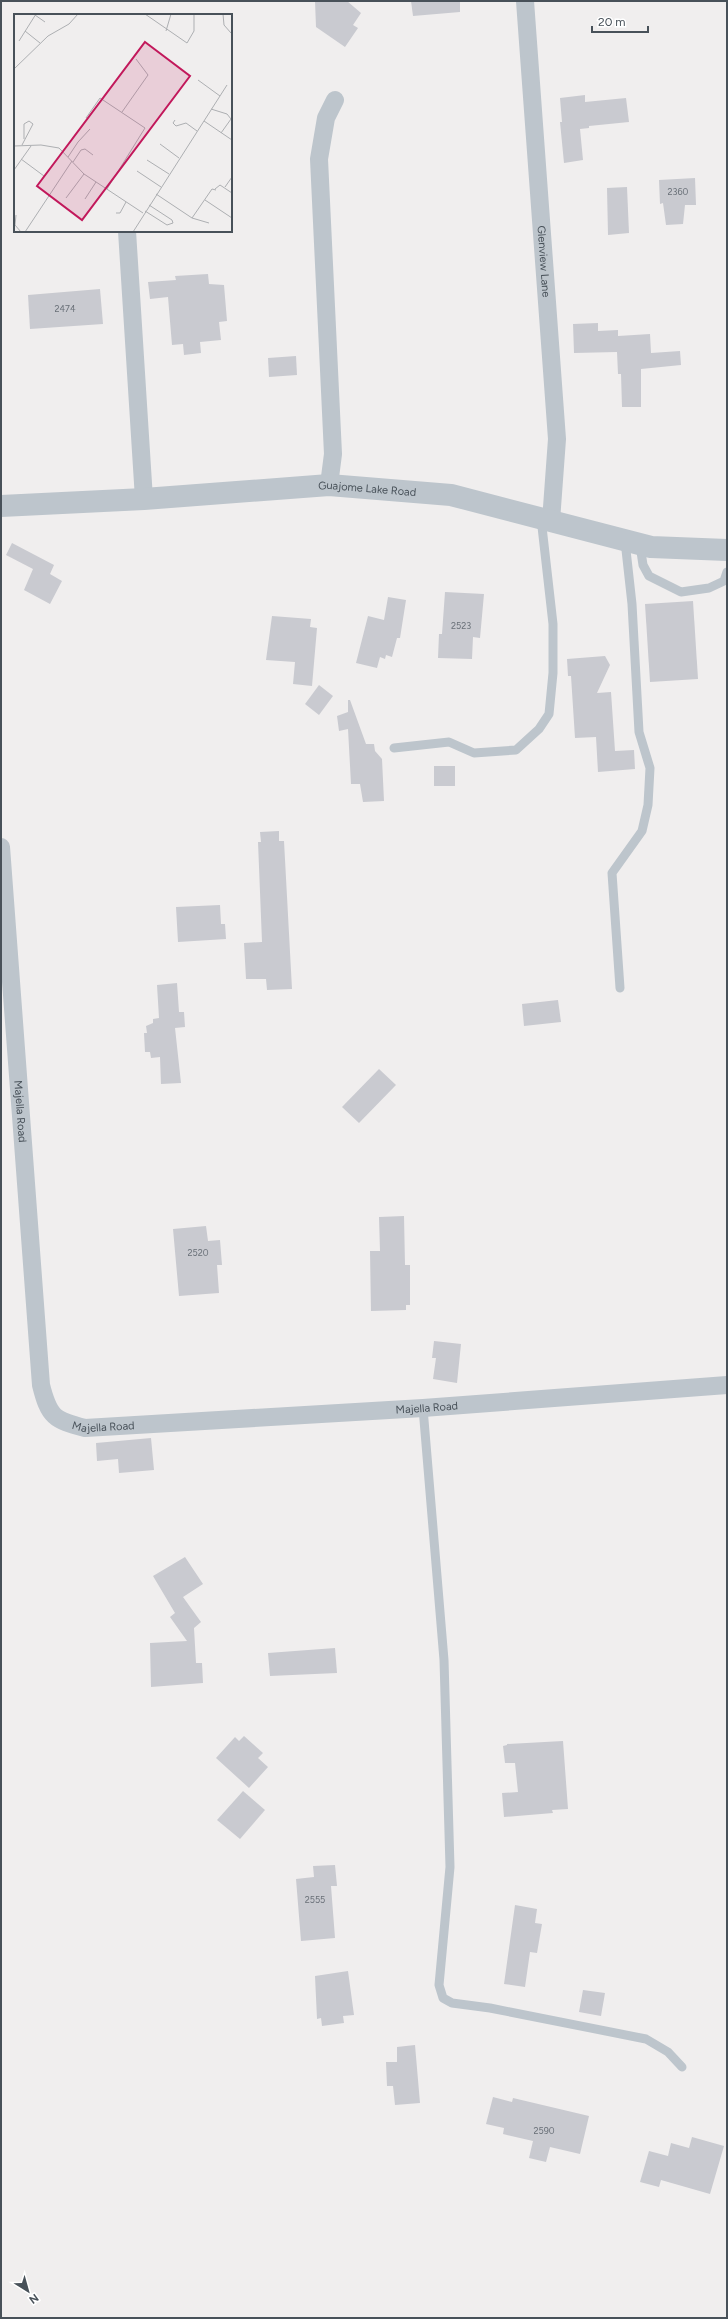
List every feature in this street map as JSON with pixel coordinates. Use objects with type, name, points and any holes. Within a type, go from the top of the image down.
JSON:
[{"type":"street","name":"Glenview Lane","points":[[525,1],[557,439],[546,520]]},
{"type":"street","points":[[329,485],[333,454],[319,159],[326,118],[335,100]]},
{"type":"street","points":[[127,232],[144,499]]},
{"type":"street","name":"Guajome Lake Road","points":[[1,506],[144,499],[329,485],[451,495],[651,547],[727,550]]},
{"type":"street","name":"Majella Road","points":[[1,847],[41,1385],[46,1406],[61,1422],[85,1428],[423,1408],[727,1385]]},
{"type":"lane","points":[[394,748],[449,742],[474,754],[516,750],[539,729],[549,714],[553,673],[553,624],[546,520]]},
{"type":"lane","points":[[632,542],[649,576],[681,592],[714,585],[724,581],[727,572]]},
{"type":"lane","points":[[620,988],[613,918],[612,873],[642,832],[648,804],[650,768],[639,732],[632,604],[632,542]]},
{"type":"lane","points":[[423,1408],[444,1660],[450,1867],[439,1986],[443,1998],[452,2003],[490,2008],[646,2039],[668,2052],[682,2066]]},
{"type":"building","points":[[315,1],[347,1],[361,13],[353,25],[358,28],[345,47],[316,27]]},
{"type":"building","points":[[411,1],[460,1],[460,12],[413,16]]},
{"type":"building","points":[[585,95],[585,102],[626,98],[629,122],[589,126],[589,128],[580,129],[583,160],[564,163],[560,122],[562,122],[560,98]]},
{"type":"building","points":[[695,178],[696,205],[685,205],[683,224],[666,225],[663,203],[660,204],[659,180]]},
{"type":"building","points":[[627,187],[629,233],[608,235],[607,188]]},
{"type":"building","points":[[208,274],[209,284],[224,285],[227,321],[219,322],[221,340],[200,342],[201,353],[184,355],[183,344],[172,345],[168,297],[150,299],[148,282],[176,280],[175,276]]},
{"type":"building","points":[[100,289],[103,324],[30,329],[28,295]]},
{"type":"building","points":[[598,323],[598,331],[618,330],[618,336],[650,334],[651,353],[680,351],[681,365],[641,369],[641,407],[622,407],[621,374],[618,374],[617,352],[574,353],[573,324]]},
{"type":"building","points":[[296,356],[297,375],[269,377],[268,358]]},
{"type":"building","points":[[12,543],[54,565],[50,574],[62,581],[50,604],[24,590],[33,569],[6,555]]},
{"type":"building","points":[[445,592],[484,594],[480,638],[473,637],[472,659],[438,658],[439,634],[442,634]]},
{"type":"building","points":[[388,597],[406,600],[400,638],[397,638],[392,657],[386,655],[385,659],[380,657],[377,668],[356,663],[368,616],[384,620]]},
{"type":"building","points":[[693,601],[698,679],[650,682],[645,604]]},
{"type":"building","points":[[272,616],[311,619],[310,627],[317,628],[312,686],[293,684],[295,662],[266,660]]},
{"type":"building","points":[[605,656],[610,665],[597,693],[611,692],[615,751],[634,750],[635,769],[598,772],[596,737],[575,738],[571,676],[568,676],[567,659]]},
{"type":"building","points":[[319,685],[333,696],[319,715],[305,704]]},
{"type":"building","points":[[348,700],[350,700],[366,744],[374,744],[375,751],[382,759],[384,801],[363,802],[360,784],[351,784],[348,729],[339,731],[337,716],[348,712]]},
{"type":"building","points":[[434,766],[455,766],[455,786],[434,786]]},
{"type":"building","points":[[279,831],[279,841],[284,841],[292,989],[267,990],[266,979],[246,979],[244,943],[262,942],[258,842],[261,842],[260,832]]},
{"type":"building","points":[[220,905],[221,924],[225,924],[226,939],[178,942],[176,907]]},
{"type":"building","points":[[177,983],[179,1012],[184,1012],[185,1027],[175,1028],[181,1083],[161,1084],[160,1057],[151,1058],[150,1052],[145,1052],[144,1033],[147,1033],[146,1026],[153,1023],[153,1019],[159,1018],[157,985]]},
{"type":"building","points":[[558,1000],[561,1022],[524,1026],[522,1004]]},
{"type":"building","points":[[379,1069],[396,1085],[359,1123],[342,1107]]},
{"type":"building","points":[[404,1216],[405,1265],[410,1265],[410,1305],[406,1305],[406,1310],[371,1311],[370,1251],[380,1251],[379,1217]]},
{"type":"building","points":[[206,1226],[208,1241],[220,1240],[222,1265],[217,1265],[219,1293],[179,1296],[173,1229]]},
{"type":"building","points":[[434,1341],[461,1344],[457,1383],[433,1379],[436,1358],[432,1358]]},
{"type":"building","points":[[151,1438],[154,1470],[119,1473],[118,1459],[97,1461],[96,1443]]},
{"type":"building","points":[[185,1557],[203,1584],[183,1597],[201,1622],[194,1628],[196,1663],[202,1663],[203,1683],[151,1687],[150,1643],[187,1641],[170,1617],[175,1613],[153,1576]]},
{"type":"building","points":[[335,1648],[337,1673],[270,1676],[268,1653]]},
{"type":"building","points":[[244,1736],[263,1753],[258,1758],[268,1767],[249,1788],[216,1758],[235,1737],[239,1741]]},
{"type":"building","points":[[563,1741],[568,1809],[552,1810],[553,1813],[504,1817],[502,1793],[518,1792],[515,1763],[505,1763],[503,1746],[507,1744]]},
{"type":"building","points":[[243,1791],[265,1810],[240,1839],[217,1820]]},
{"type":"building","points":[[335,1865],[337,1886],[331,1886],[335,1938],[301,1941],[296,1879],[314,1877],[313,1866]]},
{"type":"building","points":[[515,1905],[537,1909],[535,1923],[542,1924],[537,1953],[530,1952],[525,1987],[504,1984]]},
{"type":"building","points":[[348,1971],[354,2015],[343,2016],[344,2023],[322,2026],[321,2018],[317,2019],[315,1976]]},
{"type":"building","points":[[583,1990],[605,1993],[601,2016],[579,2012]]},
{"type":"building","points":[[415,2045],[420,2103],[395,2105],[393,2086],[387,2086],[386,2062],[397,2062],[397,2047]]},
{"type":"building","points":[[493,2097],[512,2102],[513,2098],[589,2116],[580,2154],[550,2147],[546,2162],[529,2158],[533,2141],[503,2134],[504,2128],[486,2124]]},
{"type":"building","points":[[692,2137],[724,2146],[710,2194],[661,2180],[659,2187],[640,2182],[649,2151],[668,2156],[671,2143],[689,2148]]}]
